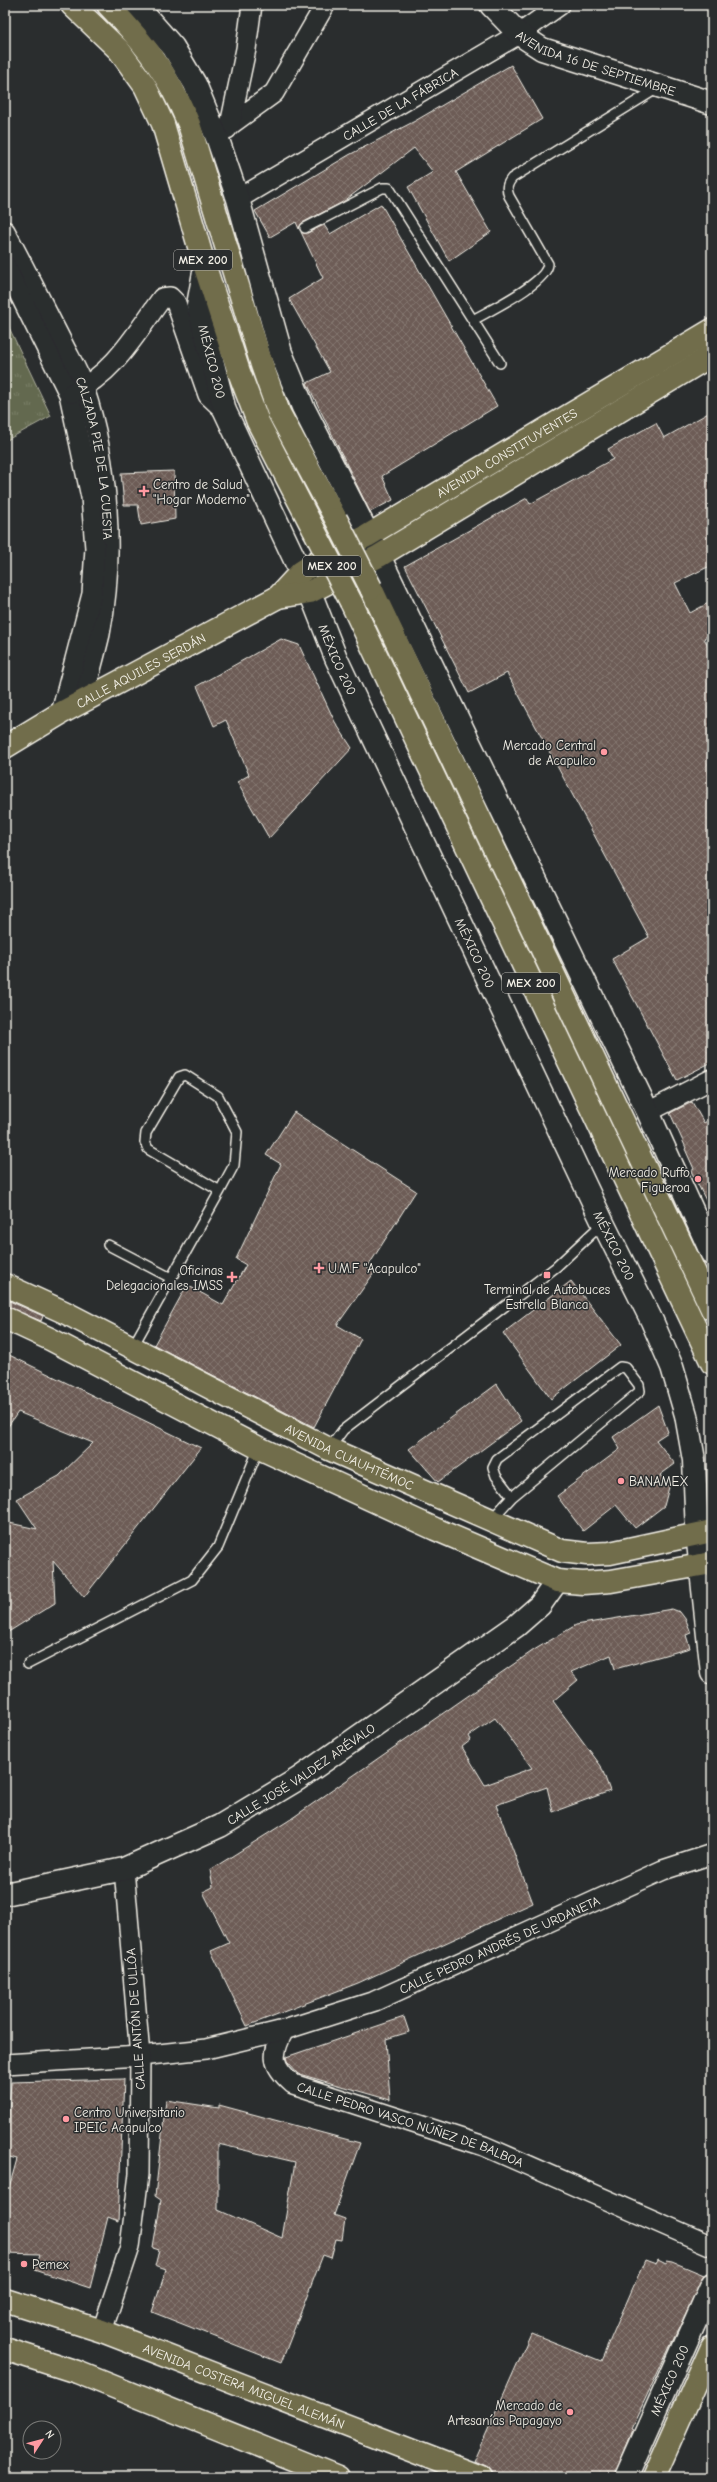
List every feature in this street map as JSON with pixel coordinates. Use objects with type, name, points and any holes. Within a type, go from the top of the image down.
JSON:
[{"type":"main road","name":"MEX 200","points":[[72,5],[119,50],[145,86],[163,124],[205,267],[239,372],[258,422],[351,602],[712,1363]]},
{"type":"main road","name":"MEX 200","points":[[108,5],[155,58],[174,88],[189,124],[262,365],[280,413],[371,588],[712,1310]]},
{"type":"main road","name":"AVENIDA CONSTITUYENTES","points":[[301,572],[321,559],[367,536],[712,330]]},
{"type":"main road","name":"AVENIDA CONSTITUYENTES","points":[[310,592],[378,556],[712,355]]},
{"type":"main road","name":"CALLE AQUILES SERDÁN","points":[[278,598],[301,572]]},
{"type":"main road","name":"CALLE AQUILES SERDÁN","points":[[5,747],[61,713],[278,598],[310,592]]},
{"type":"main road","name":"AVENIDA CUAUHTÉMOC","points":[[5,1285],[64,1312],[329,1449],[562,1551],[587,1554],[610,1553],[704,1532]]},
{"type":"main road","points":[[5,1318],[50,1339],[259,1448],[435,1529],[557,1581],[584,1583],[611,1581],[706,1564]]},
{"type":"main road","name":"AVENIDA COSTERA MIGUEL ALEMÁN","points":[[5,2300],[102,2331],[480,2477]]},
{"type":"main road","points":[[654,2477],[712,2347]]},
{"type":"main road","points":[[5,2349],[77,2372],[338,2477]]},
{"type":"street","points":[[136,5],[173,47],[224,132],[238,199],[281,354],[303,407],[378,556],[648,1112],[712,1254]]},
{"type":"street","points":[[224,132],[246,49],[252,5]]},
{"type":"street","points":[[224,132],[274,93],[325,5]]},
{"type":"street","name":"AVENIDA 16 DE SEPTIEMBRE","points":[[491,5],[519,34],[542,49],[712,103]]},
{"type":"street","name":"CALLE DE LA FÁBRICA","points":[[238,199],[519,34],[560,5]]},
{"type":"street","name":"CALZADA PIE DE LA CUESTA","points":[[5,231],[37,290],[76,391],[97,439],[105,493],[108,548],[105,597],[100,633],[83,701]]},
{"type":"street","name":"CALZADA PIE DE LA CUESTA","points":[[5,265],[76,391],[91,497],[95,548],[92,594],[61,713]]},
{"type":"street","name":"MÉXICO 200","points":[[205,267],[198,305],[225,411],[310,592],[336,658],[603,1223],[652,1321],[672,1367],[686,1415],[704,1532],[712,1672]]},
{"type":"street","points":[[76,391],[110,368],[162,298],[170,297],[176,303],[208,395],[225,411]]},
{"type":"street","points":[[648,1112],[712,1079]]},
{"type":"street","name":"CALLE JOSÉ VALDEZ ARÉVALO","points":[[5,1894],[124,1869],[220,1826],[298,1780],[516,1626],[540,1605],[557,1581]]},
{"type":"street","name":"CALLE PEDRO ANDRÉS DE URDANETA","points":[[284,2030],[375,2002],[663,1870],[712,1854]]},
{"type":"street","name":"CALLE ANTÓN DE ULLÓA","points":[[102,2331],[130,2247],[139,2174],[140,2056],[124,1869]]},
{"type":"street","points":[[5,2064],[140,2056],[206,2049],[284,2030]]},
{"type":"street","name":"CALLE PEDRO VASCO NÚÑEZ DE BALBOA","points":[[284,2030],[276,2046],[274,2060],[281,2073],[293,2084],[484,2146],[712,2246]]},
{"type":"street","name":"MÉXICO 200","points":[[626,2477],[712,2284]]},
{"type":"lane","points":[[473,320],[540,280],[548,269],[548,264],[509,196],[507,190],[508,183],[512,178],[660,86]]},
{"type":"lane","points":[[305,228],[382,188],[389,188],[500,363]]},
{"type":"lane","points":[[132,1348],[220,1191],[234,1165],[237,1132],[218,1096],[185,1075],[179,1077],[146,1133],[145,1142],[148,1149],[220,1191]]},
{"type":"lane","points":[[329,1449],[343,1430],[556,1267],[603,1223]]},
{"type":"lane","points":[[108,1245],[171,1278]]},
{"type":"lane","points":[[491,1520],[512,1497],[640,1391],[639,1385],[626,1368],[620,1367],[497,1459],[493,1467],[496,1476],[512,1497]]},
{"type":"lane","points":[[28,1664],[192,1580],[218,1547],[259,1448]]},
{"type":"green space","points":[[5,319],[51,416],[5,441]]},
{"type":"building","points":[[511,65],[542,119],[456,172],[491,232],[449,261],[408,187],[433,172],[414,148],[343,202],[302,223],[299,229],[296,222],[270,237],[255,211],[349,155],[415,121]]},
{"type":"building","points":[[381,204],[497,406],[382,476],[393,500],[370,512],[307,383],[330,372],[289,299],[323,278],[301,232],[307,233],[324,225],[330,234]]},
{"type":"building","name":"Mercado Central de Acapulco","points":[[712,411],[712,565],[675,583],[690,613],[712,601],[712,633],[704,638],[712,654],[712,1062],[677,1080],[612,959],[649,937],[507,673],[469,693],[405,566],[527,498],[530,504],[613,459],[608,449],[656,423],[664,438]]},
{"type":"building","name":"Centro de Salud \"Hogar Moderno\"","points":[[174,471],[175,519],[141,525],[138,505],[124,505],[121,473]]},
{"type":"building","points":[[281,639],[299,645],[335,722],[352,748],[269,838],[237,782],[249,775],[226,720],[214,726],[197,686]]},
{"type":"building","points":[[692,1102],[704,1123],[712,1118],[712,1212],[691,1171],[694,1169],[670,1113]]},
{"type":"building","name":"U.M.F \"Acapulco\"","points":[[294,1112],[416,1191],[367,1268],[374,1273],[337,1325],[361,1339],[314,1427],[154,1345],[187,1285],[223,1305],[246,1265],[236,1259],[281,1164],[266,1155]]},
{"type":"building","points":[[571,1281],[621,1345],[551,1399],[503,1333]]},
{"type":"building","points":[[5,1299],[43,1316],[41,1321],[5,1306]]},
{"type":"building","points":[[5,1353],[201,1448],[84,1597],[53,1561],[55,1603],[5,1634],[5,1522],[37,1529],[17,1499],[59,1476],[93,1443],[18,1412],[5,1431]]},
{"type":"building","points":[[497,1384],[521,1421],[438,1482],[409,1449]]},
{"type":"building","name":"BANAMEX","points":[[658,1405],[668,1432],[656,1440],[675,1464],[660,1475],[669,1487],[664,1506],[635,1528],[616,1505],[583,1531],[557,1496],[620,1449],[613,1437]]},
{"type":"building","points":[[672,1609],[680,1612],[686,1620],[691,1633],[686,1635],[690,1648],[615,1669],[611,1655],[571,1672],[578,1680],[553,1701],[601,1766],[610,1791],[553,1812],[547,1787],[496,1805],[533,1903],[358,1983],[247,2026],[211,1951],[229,1943],[203,1892],[213,1887],[210,1870],[288,1821],[534,1650],[576,1625]],"holes":[[[495,1718],[532,1768],[485,1785],[462,1747],[471,1740],[469,1736]]]},
{"type":"building","points":[[404,2017],[409,2032],[386,2039],[390,2100],[299,2074],[287,2061],[286,2057]]},
{"type":"building","name":"Centro Universitario IPEIC Acapulco","points":[[124,2079],[118,2221],[108,2217],[90,2288],[35,2270],[40,2254],[5,2253],[5,2202],[17,2159],[6,2156],[11,2082]]},
{"type":"building","points":[[166,2100],[219,2108],[219,2105],[360,2143],[334,2215],[345,2219],[342,2240],[336,2239],[331,2258],[323,2255],[281,2363],[152,2312],[166,2270],[155,2266],[159,2250],[153,2248],[161,2200],[155,2196]],"holes":[[[218,2144],[295,2162],[282,2238],[218,2210]]]},
{"type":"building","name":"Mercado de Artesanías Papagayo","points":[[645,2260],[656,2264],[658,2260],[666,2264],[667,2261],[673,2262],[704,2275],[631,2429],[633,2430],[614,2477],[501,2477],[491,2472],[485,2466],[474,2461],[531,2333],[601,2361]]},
{"type":"place","name":"Centro de Salud \"Hogar Moderno\"","points":[[144,491]]},
{"type":"place","name":"Mercado Central de Acapulco","points":[[604,752]]},
{"type":"place","name":"Mercado Ruffo Figueroa","points":[[698,1179]]},
{"type":"place","name":"U.M.F \"Acapulco\"","points":[[319,1268]]},
{"type":"place","name":"Terminal de Autobuces Estrella Blanca","points":[[547,1275]]},
{"type":"place","name":"Oficinas Delegacionales IMSS","points":[[232,1277]]},
{"type":"place","name":"BANAMEX","points":[[621,1481]]},
{"type":"place","name":"Centro Universitario IPEIC Acapulco","points":[[66,2119]]},
{"type":"place","name":"Pemex","points":[[24,2264]]},
{"type":"place","name":"Mercado de Artesanías Papagayo","points":[[570,2412]]}]
